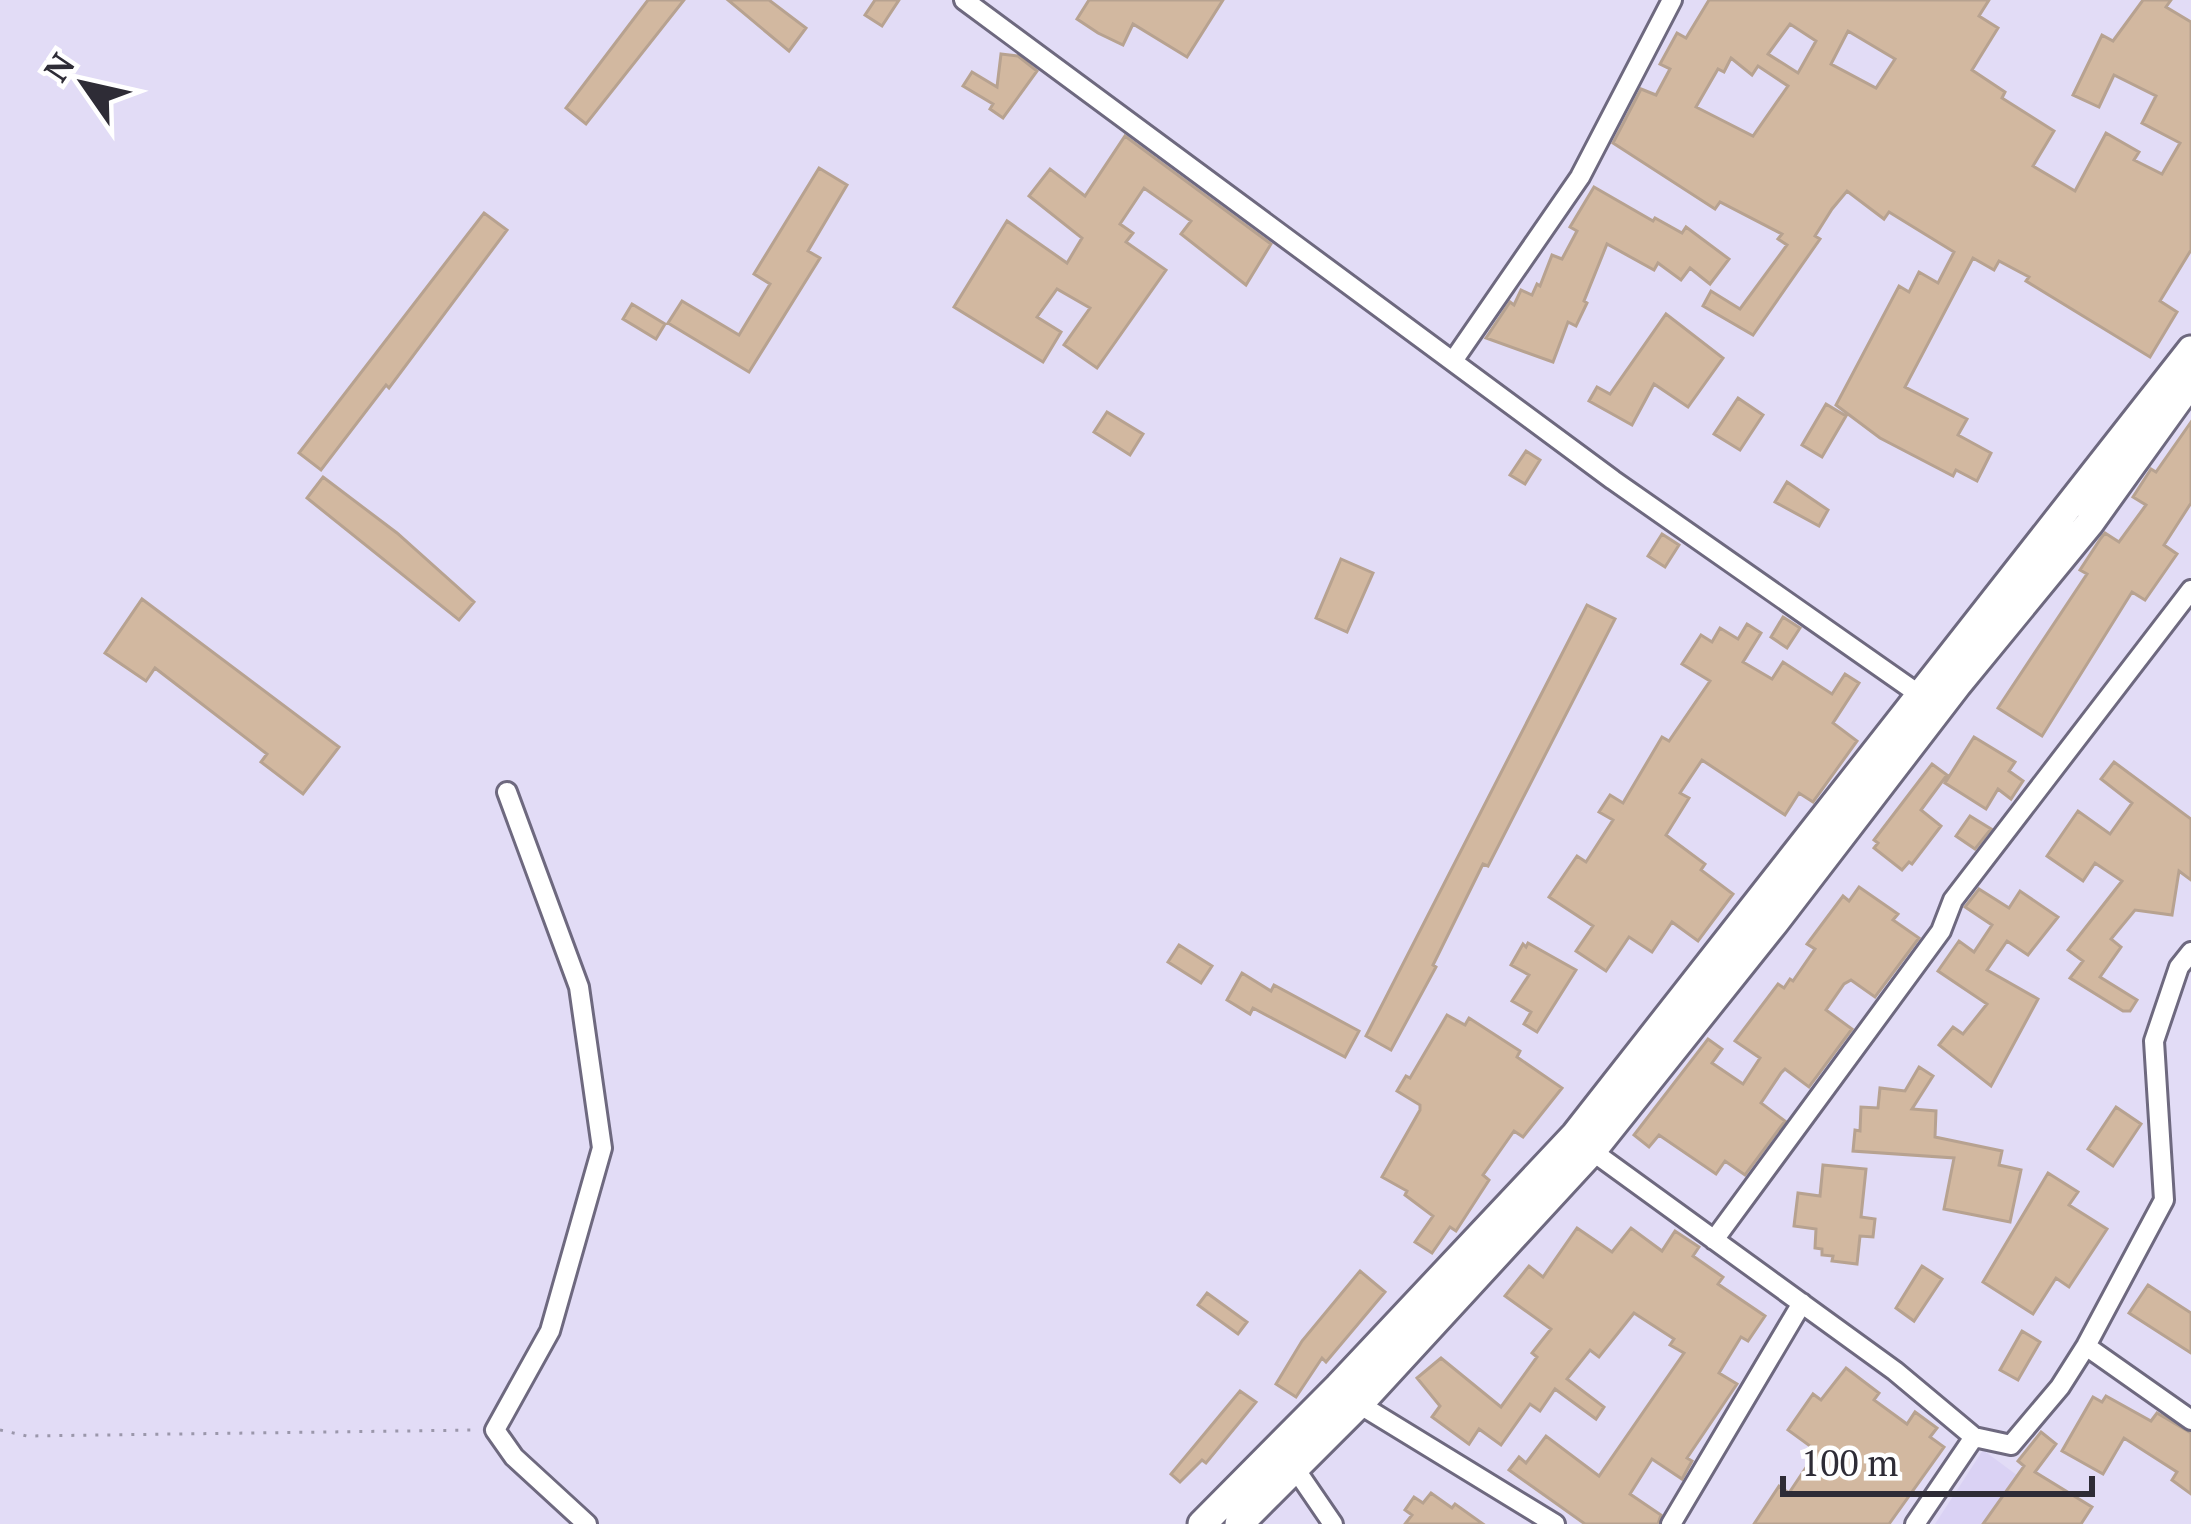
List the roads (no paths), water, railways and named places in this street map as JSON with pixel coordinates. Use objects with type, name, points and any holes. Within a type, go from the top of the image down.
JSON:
[{"type":"street","points":[[964,0],[1613,480],[1920,695]]},
{"type":"street","points":[[1453,361],[1580,176],[1672,0]]},
{"type":"street","points":[[1202,1524],[1575,1135],[2191,350]]},
{"type":"street","points":[[1238,1524],[1358,1404],[1592,1151],[2089,524],[2191,382]]},
{"type":"street","points":[[1714,1240],[1941,932],[1953,899],[2191,590]]},
{"type":"street","points":[[507,792],[579,987],[602,1148],[550,1331],[496,1430],[514,1457],[586,1524]]},
{"type":"street","points":[[1592,1151],[1895,1371],[1974,1437],[2011,1445],[2060,1387],[2086,1346],[2164,1201],[2154,1041],[2179,967],[2191,952]]},
{"type":"street","points":[[1671,1524],[1802,1303]]},
{"type":"street","points":[[2086,1346],[2191,1420]]},
{"type":"street","points":[[1358,1404],[1556,1524]]},
{"type":"street","points":[[1915,1524],[1974,1437]]},
{"type":"street","points":[[1294,1467],[1333,1524]]}]
